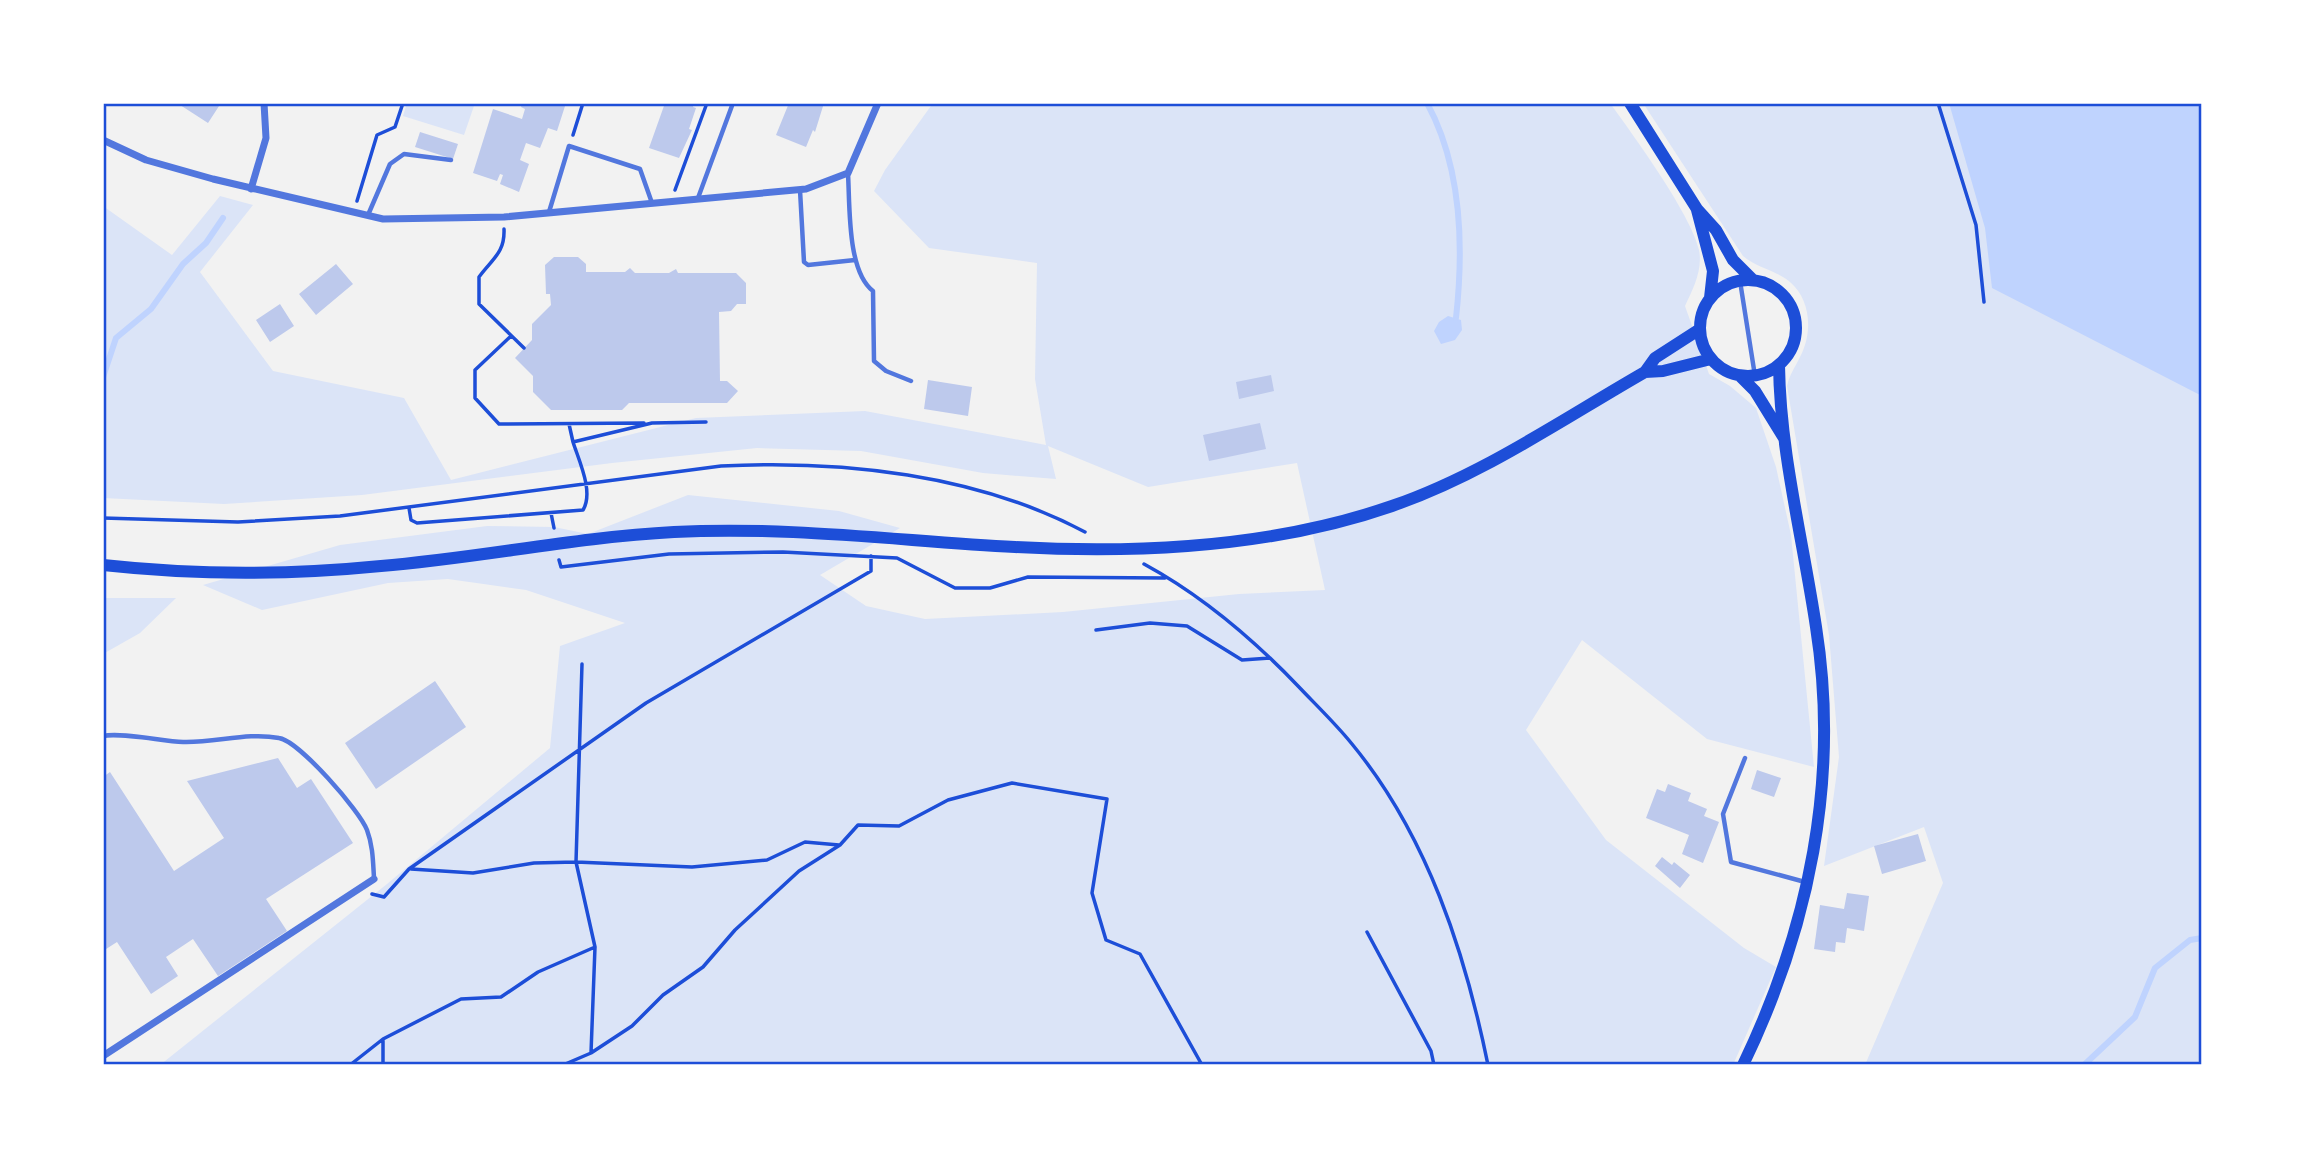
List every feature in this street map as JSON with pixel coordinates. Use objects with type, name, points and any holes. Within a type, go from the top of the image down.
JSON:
[{"type":"main road","points":[[1630,103],[1697,209],[1716,230],[1747,280]]},
{"type":"main road","points":[[1697,209],[1713,271],[1710,298],[1701,318],[1702,345],[1710,359],[1729,373],[1740,376],[1755,376],[1779,365],[1792,347],[1796,325],[1794,314],[1783,295],[1774,288],[1747,280],[1724,286],[1710,298]]},
{"type":"main road","points":[[1645,372],[1655,358],[1700,329]]},
{"type":"main road","points":[[103,565],[269,572],[381,566],[671,532],[782,530],[1017,548],[1097,549],[1202,544],[1297,531],[1393,506],[1484,466],[1645,372],[1710,359]]},
{"type":"main road","points":[[1743,1065],[1784,970],[1809,884],[1822,801],[1822,694],[1817,631],[1784,438],[1779,365]]},
{"type":"main road","points":[[1740,376],[1755,391],[1784,438]]},
{"type":"street","points":[[251,189],[266,138],[264,103]]},
{"type":"street","points":[[103,140],[146,160],[251,189],[383,219],[504,217],[800,190],[848,173],[877,103]]},
{"type":"street","points":[[103,1056],[374,879]]},
{"type":"lane","points":[[698,198],[733,103]]},
{"type":"lane","points":[[549,212],[569,146],[640,169],[652,204]]},
{"type":"lane","points":[[368,215],[390,164],[404,154],[451,160]]},
{"type":"lane","points":[[848,173],[855,260],[862,283],[873,291],[874,361],[886,371],[911,381]]},
{"type":"lane","points":[[800,190],[804,262],[808,265],[855,260]]},
{"type":"lane","points":[[1747,280],[1755,376]]},
{"type":"lane","points":[[103,736],[113,734],[151,741],[211,743],[254,735],[284,738],[318,768],[367,828],[372,845],[374,879]]},
{"type":"lane","points":[[1745,758],[1723,814],[1731,862],[1809,884]]},
{"type":"path","points":[[354,212],[377,135],[395,127],[403,103]]},
{"type":"path","points":[[569,146],[583,103]]},
{"type":"path","points":[[670,202],[707,103]]},
{"type":"path","points":[[1938,103],[1976,225],[1984,302]]},
{"type":"path","points":[[504,217],[505,245],[499,256],[479,277],[479,304],[524,348]]},
{"type":"path","points":[[511,335],[475,370],[475,398],[499,424],[706,422]]},
{"type":"path","points":[[573,442],[652,423]]},
{"type":"path","points":[[409,508],[411,520],[417,523],[583,510],[587,503],[586,489],[569,424]]},
{"type":"path","points":[[103,518],[238,522],[340,516],[721,466],[821,464],[932,481],[1001,498],[1043,514]]},
{"type":"path","points":[[556,545],[561,567],[669,554],[783,552],[871,555],[912,563],[955,588],[990,588],[1028,577],[1167,578]]},
{"type":"path","points":[[356,891],[384,897],[409,869],[646,703],[871,571],[871,555]]},
{"type":"path","points":[[1159,572],[1254,641],[1353,745],[1394,806],[1431,875],[1453,931],[1476,1003],[1488,1065]]},
{"type":"path","points":[[1096,630],[1150,623],[1187,626],[1242,660],[1270,658]]},
{"type":"path","points":[[582,664],[576,862],[595,947],[591,1053]]},
{"type":"path","points":[[563,1065],[591,1053],[632,1026],[663,995],[703,967],[735,930],[799,871],[840,845],[858,825],[899,826],[948,800],[1012,783],[1107,799],[1092,893],[1106,940],[1140,954],[1202,1065]]},
{"type":"path","points":[[409,869],[473,873],[534,863],[576,862],[692,867],[767,860],[805,842],[840,845]]},
{"type":"path","points":[[1367,933],[1431,1051],[1434,1065]]},
{"type":"path","points":[[350,1065],[383,1040],[461,999],[501,997],[538,972],[595,947]]},
{"type":"path","points":[[383,1040],[383,1065]]},
{"type":"shaded area","points":[[407,103],[475,103],[464,135],[403,116]]},
{"type":"shaded area","points":[[933,103],[1610,103],[1660,175],[1694,235],[1700,265],[1685,306],[1709,374],[1730,386],[1756,408],[1776,467],[1791,535],[1814,767],[1707,739],[1582,640],[1526,730],[1606,840],[1744,948],[1776,967],[1733,1065],[160,1065],[387,884],[550,748],[560,646],[625,623],[526,590],[448,579],[388,583],[262,610],[203,585],[340,545],[487,526],[554,527],[588,534],[688,495],[839,511],[900,528],[820,575],[866,606],[925,619],[1063,612],[1239,594],[1325,590],[1297,463],[1148,487],[1048,446],[1056,479],[983,473],[861,451],[757,448],[612,463],[362,495],[224,504],[103,498],[103,206],[172,255],[220,196],[253,205],[200,272],[273,371],[404,398],[451,480],[696,418],[865,411],[1046,445],[1035,379],[1037,263],[929,248],[874,191],[885,170]]},
{"type":"shaded area","points":[[1643,103],[2202,103],[2202,1065],[1865,1065],[1943,883],[1924,827],[1824,866],[1839,757],[1829,635],[1787,386],[1807,338],[1806,307],[1797,289],[1790,282],[1743,256]]},
{"type":"shaded area","points":[[103,598],[176,598],[140,633],[103,654]]},
{"type":"water","points":[[1949,103],[2202,103],[2202,396],[1992,288],[1985,228]]},
{"type":"water","points":[[1448,316],[1461,320],[1462,330],[1455,340],[1441,344],[1434,331],[1439,322]]},
{"type":"building","points":[[177,103],[221,103],[208,123]]},
{"type":"building","points":[[522,103],[566,103],[557,131],[548,128],[540,148],[526,143],[520,160],[529,164],[519,192],[500,184],[503,175],[500,174],[497,181],[473,173],[493,109],[522,119],[525,109],[521,107]]},
{"type":"building","points":[[665,103],[694,103],[693,107],[696,108],[689,129],[692,130],[679,158],[649,148]]},
{"type":"building","points":[[789,103],[824,103],[815,132],[813,130],[806,147],[776,135]]},
{"type":"building","points":[[420,132],[458,144],[453,159],[415,147]]},
{"type":"building","points":[[554,257],[578,257],[586,264],[586,272],[625,272],[630,268],[635,273],[669,273],[676,269],[678,273],[736,273],[746,283],[746,304],[737,304],[731,311],[719,312],[720,381],[727,381],[738,391],[727,403],[629,403],[622,410],[551,410],[533,392],[533,376],[515,358],[532,340],[532,324],[551,305],[550,294],[546,294],[545,265]]},
{"type":"building","points":[[336,264],[353,284],[316,315],[299,294]]},
{"type":"building","points":[[280,304],[294,326],[270,342],[256,320]]},
{"type":"building","points":[[1271,375],[1274,391],[1239,399],[1236,382]]},
{"type":"building","points":[[928,380],[972,387],[968,416],[924,409]]},
{"type":"building","points":[[1260,423],[1266,449],[1209,461],[1203,435]]},
{"type":"building","points":[[435,681],[466,727],[376,789],[345,743]]},
{"type":"building","points":[[278,758],[297,788],[311,779],[353,843],[266,899],[287,931],[218,976],[193,939],[166,957],[178,976],[151,994],[117,942],[103,951],[103,777],[110,772],[174,871],[224,838],[187,781]]},
{"type":"building","points":[[1757,770],[1781,778],[1774,797],[1751,789]]},
{"type":"building","points":[[1668,784],[1691,793],[1688,801],[1707,809],[1704,816],[1719,822],[1703,863],[1682,854],[1689,835],[1646,818],[1657,789],[1665,792]]},
{"type":"building","points":[[1918,834],[1926,861],[1882,874],[1874,846]]},
{"type":"building","points":[[1662,857],[1672,865],[1674,862],[1690,875],[1680,888],[1655,866]]},
{"type":"building","points":[[1847,893],[1869,896],[1864,931],[1847,928],[1845,943],[1836,942],[1835,952],[1814,949],[1820,905],[1844,909]]},
{"type":"waterway","points":[[1427,103],[1447,153],[1458,208],[1460,263],[1456,318]]},
{"type":"waterway","points":[[103,377],[116,338],[151,309],[183,264],[206,243],[223,218]]},
{"type":"waterway","points":[[2084,1065],[2135,1017],[2155,968],[2190,940],[2202,938]]}]
